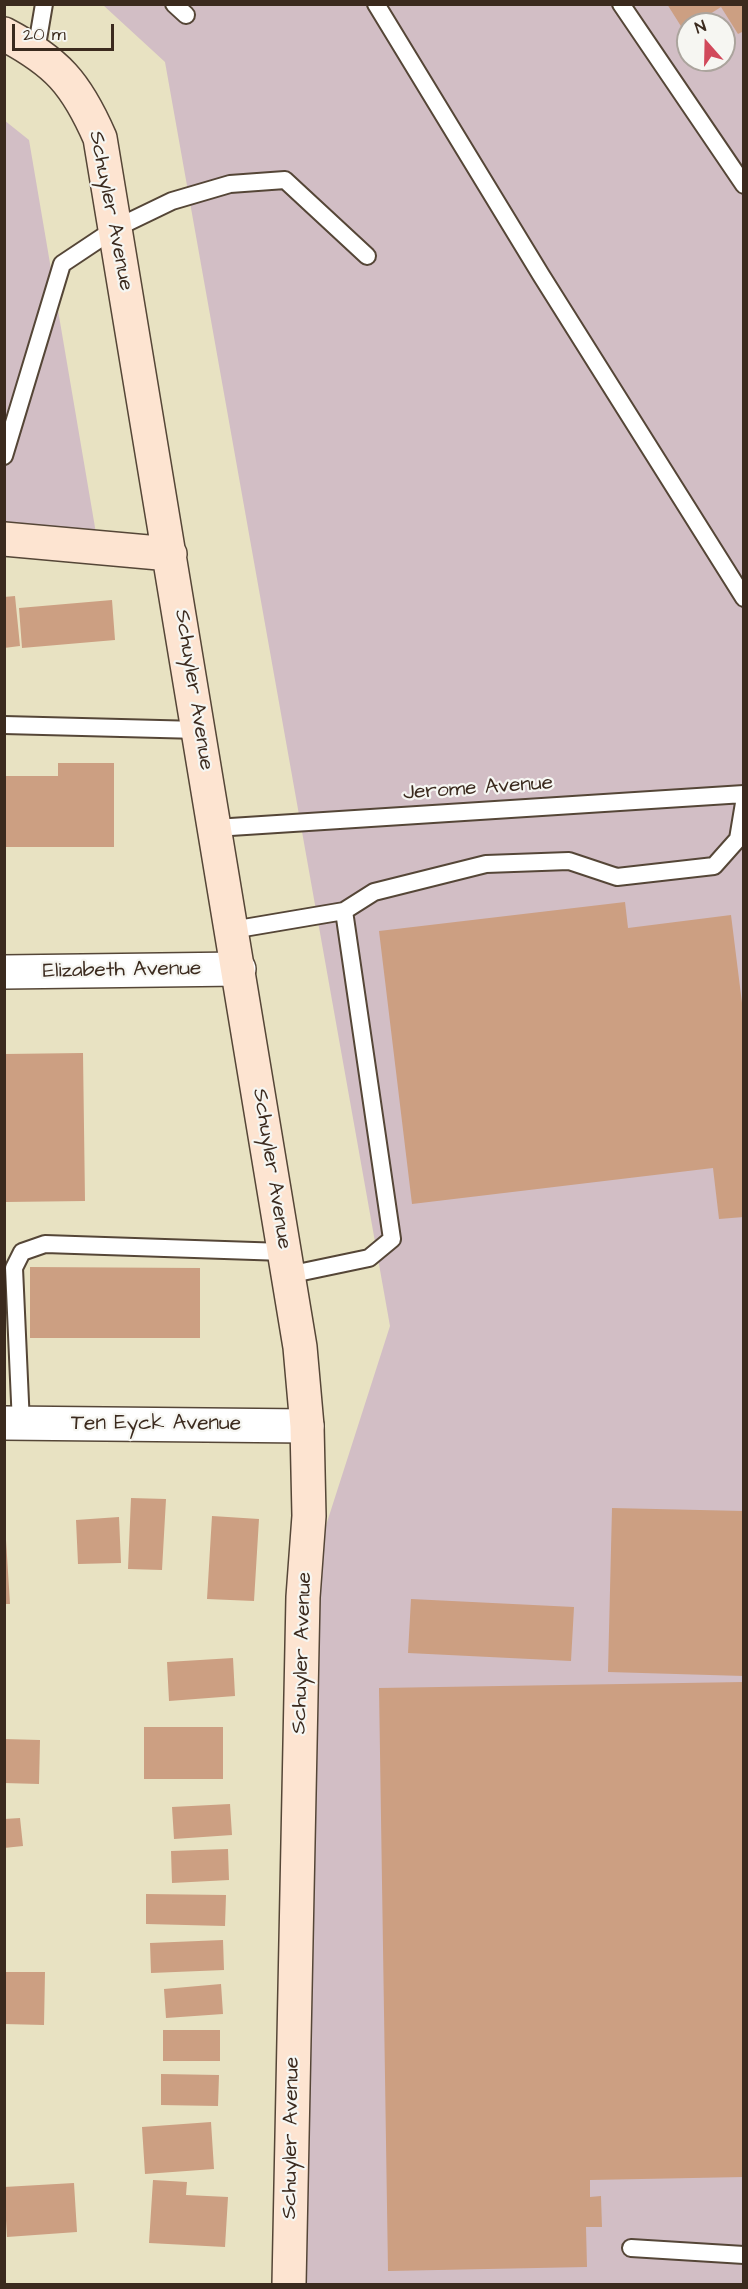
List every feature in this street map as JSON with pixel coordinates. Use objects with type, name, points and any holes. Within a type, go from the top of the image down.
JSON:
[{"type":"street","name":"Schuyler Avenue","points":[[4,34],[36,51],[64,76],[86,106],[100,138],[300,1347],[308,1426],[309,1516],[303,1597],[289,2284]]},
{"type":"street","points":[[4,539],[170,554]]},
{"type":"street","name":"Elizabeth Avenue","points":[[4,972],[239,969]]},
{"type":"street","name":"Ten Eyck Avenue","points":[[13,1423],[308,1426]]},
{"type":"lane","points":[[36,51],[44,4]]},
{"type":"lane","points":[[376,4],[548,286],[744,598]]},
{"type":"lane","points":[[621,4],[744,185]]},
{"type":"lane","points":[[4,456],[62,264],[116,228],[182,198],[230,184],[285,180],[367,256]]},
{"type":"lane","points":[[4,725],[199,730]]},
{"type":"lane","name":"Jerome Avenue","points":[[215,828],[744,794]]},
{"type":"lane","points":[[232,930],[344,910],[374,892],[486,864],[569,861],[617,877],[714,866],[738,839],[744,803]]},
{"type":"lane","points":[[13,1423],[14,1268],[22,1252],[45,1244],[286,1263],[369,1258],[392,1239],[344,910]]},
{"type":"lane","points":[[632,2248],[744,2254]]},
{"type":"shaded area","points":[[103,5],[743,5],[743,2284],[289,2284],[303,1597],[390,1326],[165,62]]},
{"type":"shaded area","points":[[4,120],[29,140],[98,545],[5,536]]},
{"type":"building","points":[[667,4],[744,4],[744,31],[738,34],[736,12],[724,12],[721,7],[713,12],[676,12],[676,18]]},
{"type":"building","points":[[15,596],[20,646],[4,648],[4,597]]},
{"type":"building","points":[[112,600],[115,640],[22,648],[19,608]]},
{"type":"building","points":[[58,763],[114,763],[114,847],[4,847],[4,776],[58,776]]},
{"type":"building","points":[[625,902],[628,928],[731,915],[744,1019],[744,1217],[719,1219],[713,1168],[412,1204],[379,931]]},
{"type":"building","points":[[83,1053],[85,1201],[6,1202],[5,1054]]},
{"type":"building","points":[[30,1267],[200,1268],[200,1338],[30,1338]]},
{"type":"building","points":[[131,1498],[166,1499],[162,1570],[128,1569]]},
{"type":"building","points":[[612,1508],[744,1511],[744,1676],[608,1672]]},
{"type":"building","points":[[212,1516],[259,1519],[254,1601],[207,1599]]},
{"type":"building","points":[[119,1517],[121,1563],[78,1564],[76,1520]]},
{"type":"building","points":[[4,1540],[6,1540],[10,1604],[4,1604]]},
{"type":"building","points":[[411,1599],[574,1607],[571,1661],[408,1653]]},
{"type":"building","points":[[233,1658],[235,1696],[169,1701],[167,1662]]},
{"type":"building","points":[[744,1682],[744,2177],[590,2180],[590,2197],[601,2196],[602,2227],[586,2227],[587,2267],[388,2271],[379,1688]]},
{"type":"building","points":[[144,1727],[223,1727],[223,1779],[144,1779]]},
{"type":"building","points":[[4,1739],[40,1740],[39,1784],[4,1783]]},
{"type":"building","points":[[230,1804],[232,1835],[174,1839],[172,1807]]},
{"type":"building","points":[[20,1818],[23,1846],[4,1848],[4,1819]]},
{"type":"building","points":[[228,1849],[229,1880],[172,1883],[171,1851]]},
{"type":"building","points":[[146,1894],[226,1895],[225,1926],[146,1924]]},
{"type":"building","points":[[223,1940],[224,1970],[151,1973],[150,1943]]},
{"type":"building","points":[[4,1972],[45,1972],[44,2025],[4,2024]]},
{"type":"building","points":[[221,1984],[223,2014],[166,2018],[164,1989]]},
{"type":"building","points":[[163,2030],[220,2030],[220,2061],[163,2061]]},
{"type":"building","points":[[161,2074],[219,2075],[218,2106],[161,2105]]},
{"type":"building","points":[[211,2122],[214,2169],[145,2174],[142,2127]]},
{"type":"building","points":[[153,2180],[187,2182],[186,2195],[228,2197],[225,2247],[149,2243]]},
{"type":"building","points":[[74,2183],[77,2232],[7,2237],[4,2187]]}]
